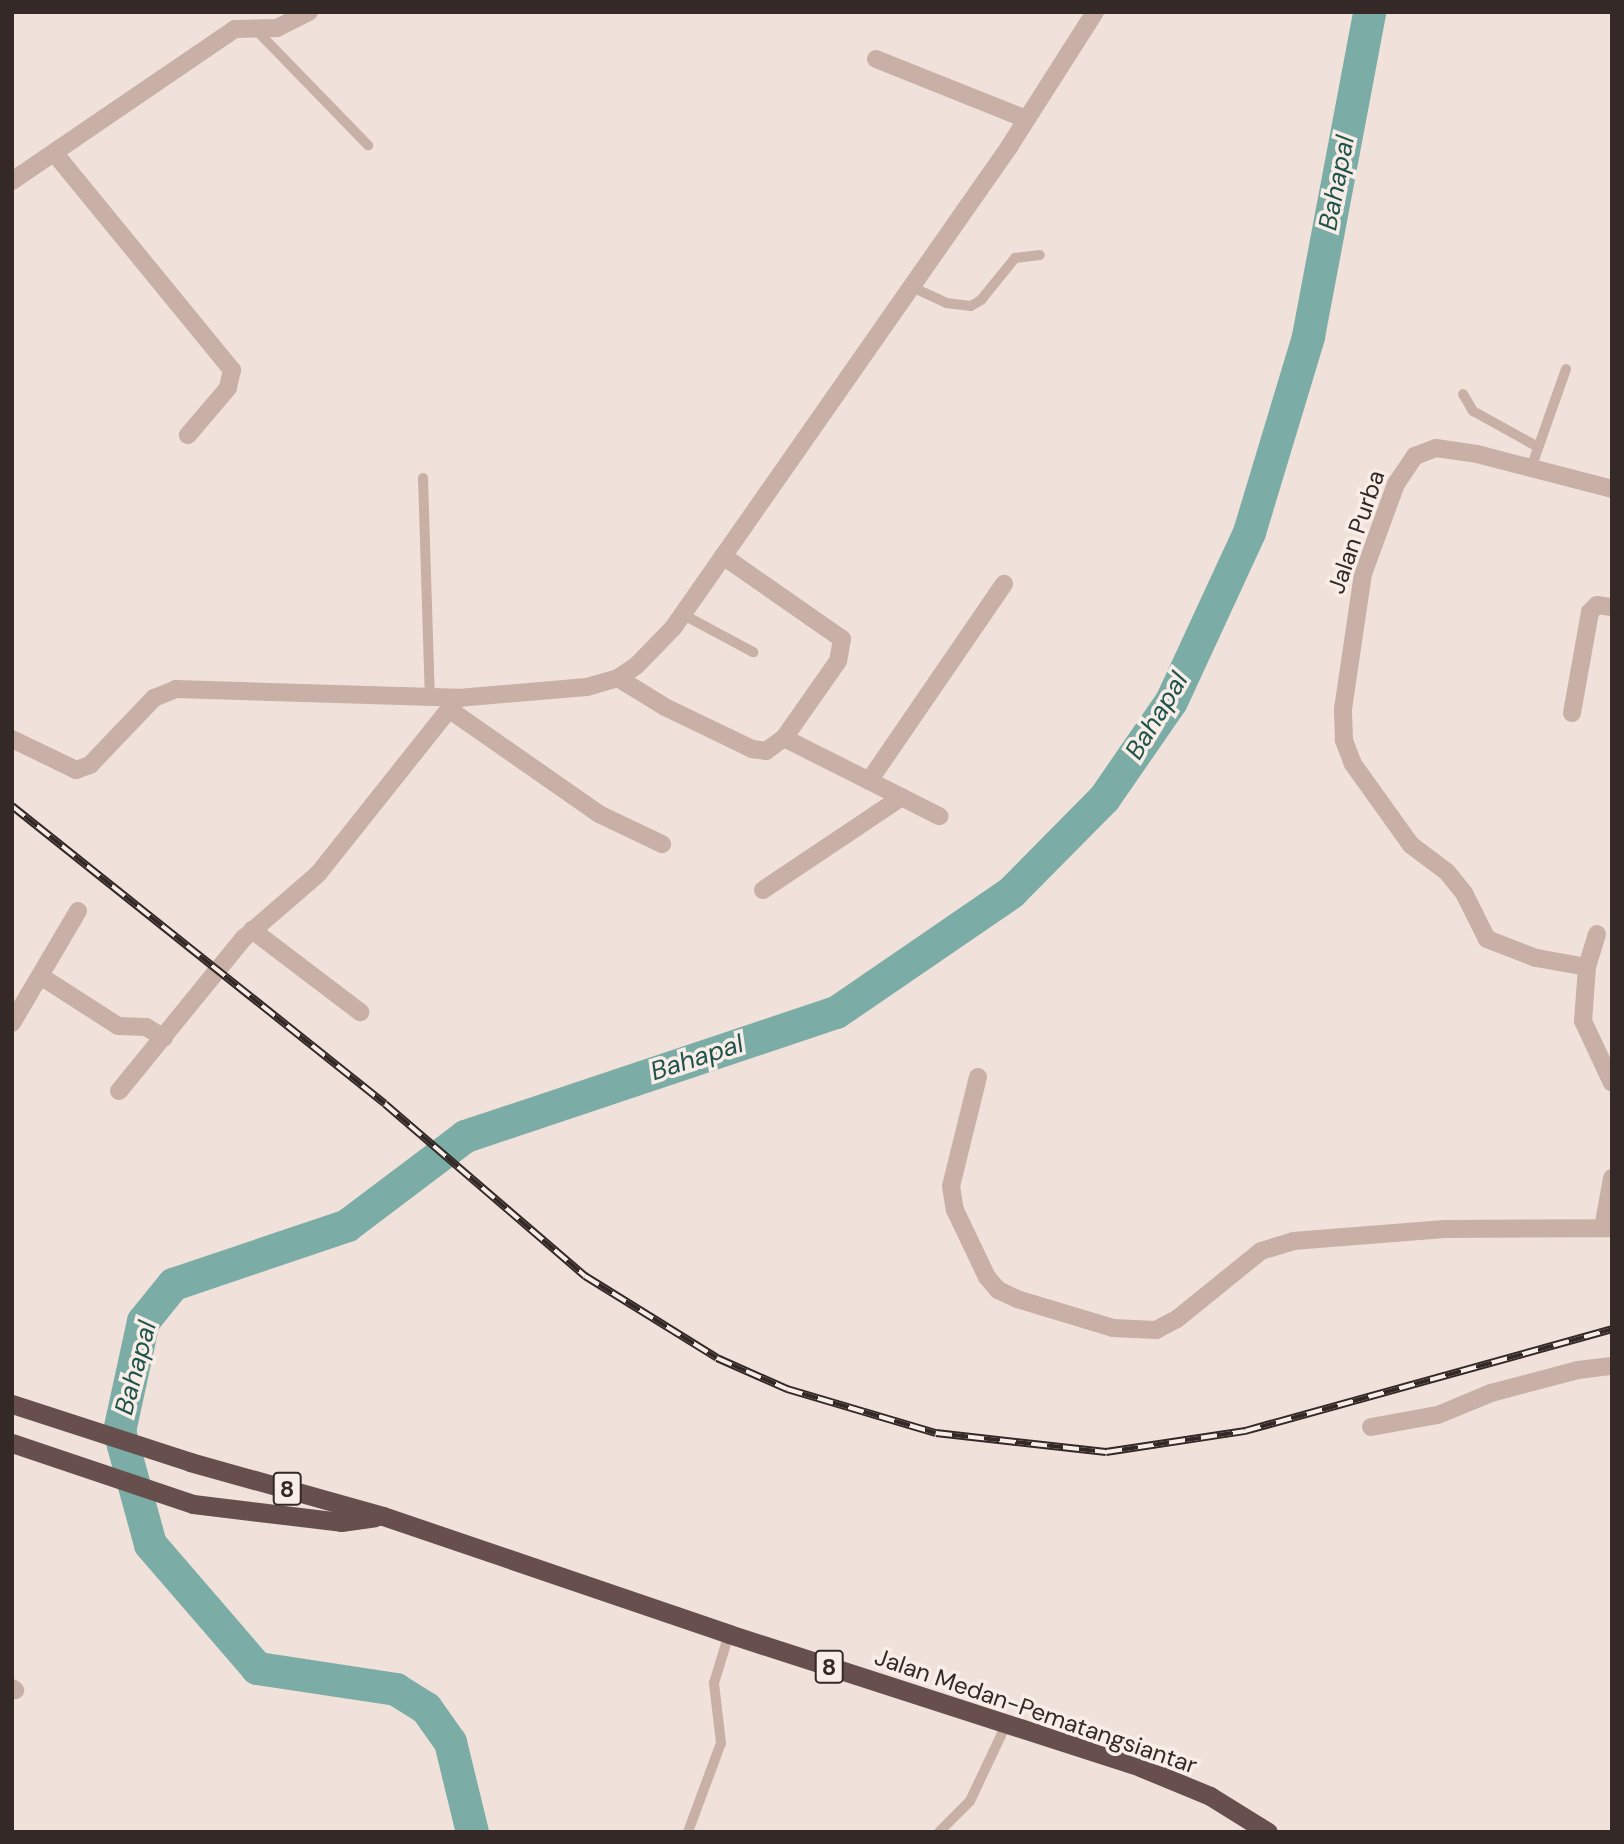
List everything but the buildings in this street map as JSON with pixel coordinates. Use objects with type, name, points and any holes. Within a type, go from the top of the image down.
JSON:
[{"type":"highway","name":"8","points":[[12,1404],[190,1462],[383,1516]]},
{"type":"highway","name":"8","points":[[12,1443],[193,1504],[341,1522],[383,1516]]},
{"type":"highway","name":"Jalan Medan-Pematangsiantar","points":[[383,1516],[729,1634],[1140,1767],[1210,1796],[1268,1832]]},
{"type":"street","points":[[12,181],[56,155],[236,21],[256,30],[295,23],[309,12]]},
{"type":"street","points":[[119,1091],[252,930],[318,874],[454,704],[587,687],[618,678],[657,646],[723,556],[1027,119],[1094,12]]},
{"type":"street","points":[[876,59],[1027,119]]},
{"type":"street","points":[[56,155],[232,370],[228,388],[188,435]]},
{"type":"street","name":"Jalan Purba","points":[[1587,967],[1536,958],[1487,939],[1455,882],[1411,845],[1353,764],[1344,740],[1350,663],[1363,574],[1405,466],[1415,456],[1436,448],[1612,489]]},
{"type":"street","points":[[618,678],[665,707],[752,749],[766,751],[784,738],[838,661],[842,639],[723,556]]},
{"type":"street","points":[[869,781],[1004,583]]},
{"type":"street","points":[[1572,713],[1590,612],[1597,605],[1612,607]]},
{"type":"street","points":[[12,739],[76,770],[90,765],[146,705],[169,691],[430,697],[454,704],[599,814],[662,844]]},
{"type":"street","points":[[784,738],[939,816]]},
{"type":"street","points":[[763,890],[902,797]]},
{"type":"street","points":[[12,1023],[78,911]]},
{"type":"street","points":[[252,930],[360,1012]]},
{"type":"street","points":[[1597,933],[1587,967],[1583,1021],[1612,1083]]},
{"type":"street","points":[[42,976],[118,1026],[146,1027],[164,1038]]},
{"type":"street","points":[[978,1077],[951,1185],[955,1210],[987,1277],[998,1290],[1017,1299],[1113,1328],[1156,1330],[1177,1319],[1261,1251],[1293,1241],[1445,1229],[1607,1228],[1612,1178]]},
{"type":"street","points":[[1371,1427],[1438,1415],[1491,1393],[1578,1370],[1612,1366]]},
{"type":"lane","points":[[256,30],[368,145]]},
{"type":"lane","points":[[911,286],[946,303],[971,306],[981,300],[1015,258],[1040,255]]},
{"type":"lane","points":[[1531,468],[1566,369]]},
{"type":"lane","points":[[1463,394],[1473,411],[1538,447]]},
{"type":"lane","points":[[423,478],[430,697]]},
{"type":"lane","points":[[682,614],[753,652]]},
{"type":"lane","points":[[688,1832],[721,1743],[714,1683],[729,1634]]},
{"type":"lane","points":[[939,1832],[970,1801],[1006,1725]]},
{"type":"waterway","name":"Bahapal","points":[[472,1832],[450,1742],[426,1708],[396,1689],[257,1668],[150,1544],[119,1431],[143,1321],[173,1284],[347,1225],[465,1136],[836,1012],[1011,892],[1104,798],[1171,701],[1249,532],[1308,336],[1369,12]]},
{"type":"railway","points":[[12,806],[385,1104],[585,1276],[717,1358],[787,1389],[936,1433],[1106,1452],[1245,1431],[1612,1329]]}]
